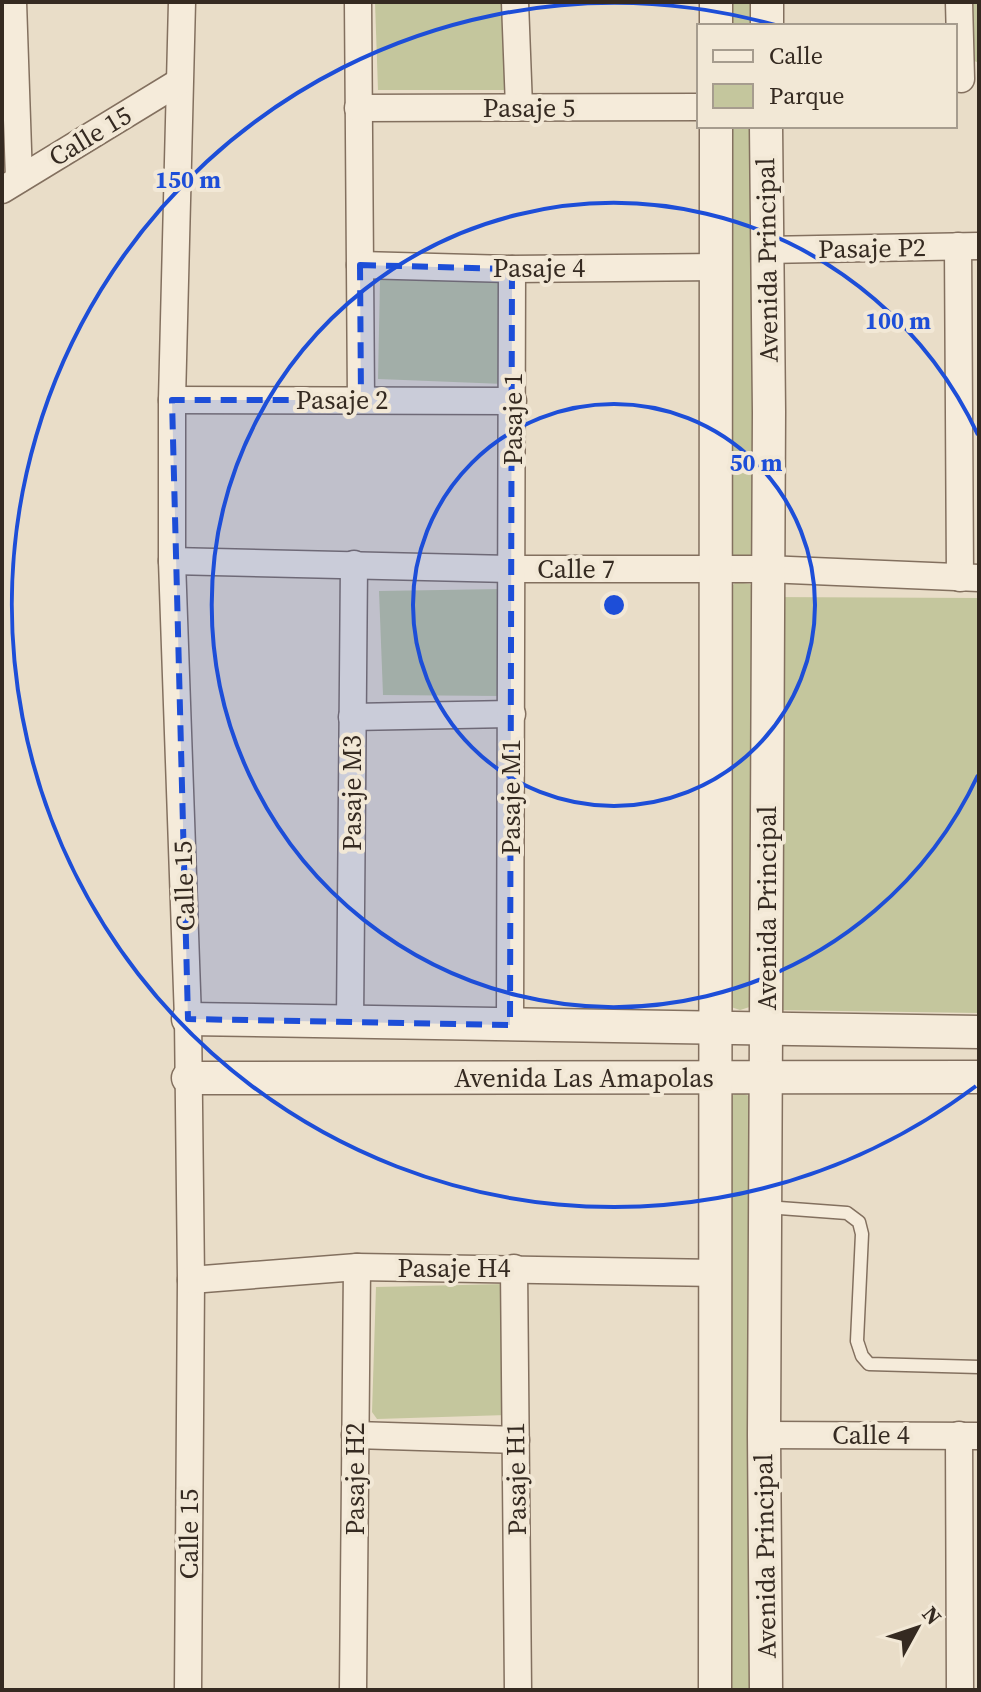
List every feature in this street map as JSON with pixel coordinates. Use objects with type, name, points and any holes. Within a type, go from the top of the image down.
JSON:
[{"type":"street","points":[[10,184],[13,2]]},
{"type":"street","name":"Calle 15","points":[[182,2],[172,400],[172,561],[188,1019],[191,1280],[188,1690]]},
{"type":"street","points":[[358,2],[361,400]]},
{"type":"street","points":[[515,2],[519,107]]},
{"type":"street","points":[[716,2],[716,24]]},
{"type":"street","points":[[767,2],[767,24]]},
{"type":"street","points":[[959,2],[965,79]]},
{"type":"street","name":"Calle 15","points":[[10,184],[179,82]]},
{"type":"street","name":"Pasaje 5","points":[[358,108],[697,107]]},
{"type":"street","name":"Avenida Principal","points":[[715,1690],[716,128]]},
{"type":"street","name":"Avenida Principal","points":[[766,128],[769,412],[766,569],[766,1690]]},
{"type":"street","points":[[969,246],[970,578]]},
{"type":"street","name":"Pasaje P2","points":[[765,250],[969,246]]},
{"type":"street","name":"Pasaje 4","points":[[360,265],[512,269],[718,267]]},
{"type":"street","name":"Pasaje 1","points":[[512,269],[513,569]]},
{"type":"street","name":"Pasaje 2","points":[[172,400],[513,401]]},
{"type":"street","name":"Calle 7","points":[[172,561],[513,569],[766,569],[970,578]]},
{"type":"street","name":"Pasaje M3","points":[[350,1022],[354,564]]},
{"type":"street","name":"Pasaje M1","points":[[510,1025],[513,569]]},
{"type":"street","points":[[352,717],[512,714]]},
{"type":"street","name":"Avenida Las Amapolas","points":[[188,1019],[979,1032]]},
{"type":"street","name":"Avenida Las Amapolas","points":[[188,1078],[979,1077]]},
{"type":"street","name":"Pasaje H4","points":[[191,1280],[357,1267],[717,1273]]},
{"type":"street","name":"Pasaje H2","points":[[353,1690],[357,1267]]},
{"type":"street","name":"Pasaje H1","points":[[514,1268],[518,1690]]},
{"type":"street","points":[[355,1435],[516,1440]]},
{"type":"street","name":"Calle 4","points":[[764,1435],[969,1436]]},
{"type":"street","points":[[960,1690],[970,1611],[969,1436]]},
{"type":"lane","points":[[766,1207],[847,1213],[859,1222],[862,1234],[857,1341],[862,1356],[869,1364],[979,1367]]},
{"type":"highlighted area","points":[[360,265],[512,269],[510,1025],[188,1019],[172,400],[361,400]]},
{"type":"green space","points":[[375,2],[505,2],[507,90],[378,90]]},
{"type":"green space","points":[[727,2],[757,2],[757,24],[727,24]]},
{"type":"green space","points":[[972,2],[979,2],[979,63],[970,59]]},
{"type":"green space","points":[[727,128],[757,128],[757,550],[752,557],[732,557],[729,552]]},
{"type":"green space","points":[[380,280],[504,281],[504,384],[378,379]]},
{"type":"green space","points":[[736,582],[753,587],[753,1006],[740,1010],[731,1007],[730,588]]},
{"type":"green space","points":[[501,589],[499,696],[383,695],[379,591]]},
{"type":"green space","points":[[767,597],[979,598],[979,1013],[772,1010]]},
{"type":"green space","points":[[739,1092],[754,1101],[753,1690],[725,1690],[730,1097]]},
{"type":"green space","points":[[506,1284],[507,1415],[377,1419],[372,1412],[376,1287]]}]
